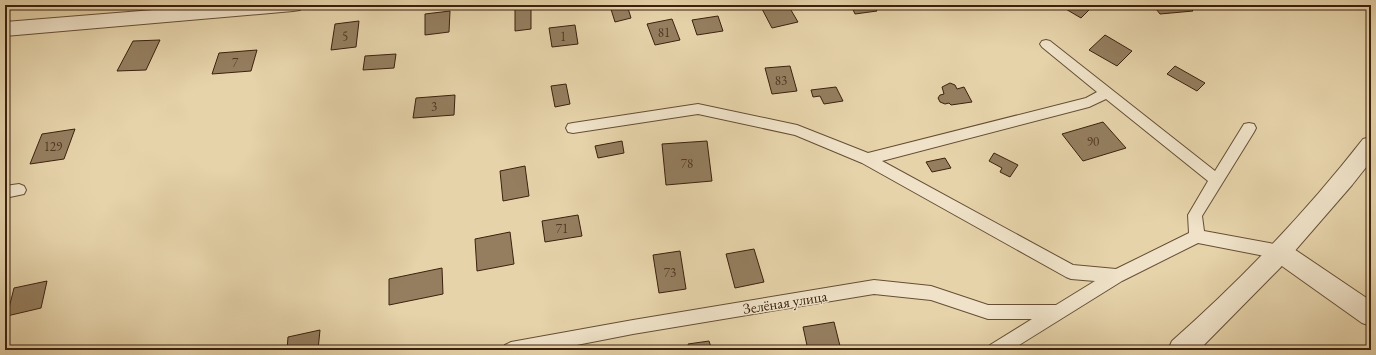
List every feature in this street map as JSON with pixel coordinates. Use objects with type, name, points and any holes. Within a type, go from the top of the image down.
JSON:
[{"type":"street","points":[[5,29],[293,5]]},
{"type":"street","points":[[1181,350],[1209,326],[1280,252],[1339,187],[1371,145]]},
{"type":"street","points":[[1280,252],[1371,315]]},
{"type":"lane","points":[[1046,44],[1217,180]]},
{"type":"lane","points":[[867,159],[1089,102],[1107,92]]},
{"type":"lane","points":[[573,128],[698,109],[797,130],[867,159],[1071,272],[1117,276]]},
{"type":"lane","points":[[1197,236],[1195,215],[1249,128]]},
{"type":"lane","points":[[5,192],[19,190]]},
{"type":"lane","points":[[996,350],[1117,276],[1197,236],[1280,252]]},
{"type":"lane","name":"Зелёная улица","points":[[512,350],[633,327],[874,287],[931,293],[988,312],[1059,312]]},
{"type":"building","points":[[33,5],[53,5],[32,8]]},
{"type":"building","points":[[627,5],[631,18],[615,22],[610,6]]},
{"type":"building","points":[[770,5],[788,5],[798,22],[772,28],[761,7]]},
{"type":"building","points":[[851,5],[874,5],[877,11],[855,14]]},
{"type":"building","points":[[953,5],[974,5],[975,6],[955,8]]},
{"type":"building","points":[[1067,5],[1088,5],[1092,7],[1081,18],[1064,8]]},
{"type":"building","points":[[1153,5],[1188,5],[1193,11],[1160,14]]},
{"type":"building","points":[[531,7],[531,29],[515,31],[515,8]]},
{"type":"building","points":[[450,11],[449,32],[425,35],[425,14]]},
{"type":"building","points":[[718,16],[723,31],[697,35],[692,20]]},
{"type":"building","points":[[672,19],[680,40],[655,45],[647,24]]},
{"type":"building","points":[[359,21],[356,47],[331,50],[335,24]]},
{"type":"building","points":[[575,25],[578,44],[552,47],[549,28]]},
{"type":"building","points":[[1105,35],[1132,51],[1117,66],[1089,50]]},
{"type":"building","points":[[160,40],[146,70],[117,71],[133,41]]},
{"type":"building","points":[[257,50],[251,71],[212,74],[219,53]]},
{"type":"building","points":[[396,54],[394,68],[363,70],[365,56]]},
{"type":"building","points":[[790,66],[797,91],[772,94],[765,68]]},
{"type":"building","points":[[1175,66],[1205,83],[1197,91],[1167,74]]},
{"type":"building","points":[[950,83],[955,85],[957,89],[964,87],[972,102],[951,105],[949,103],[945,104],[940,102],[938,98],[940,95],[944,94],[942,87]]},
{"type":"building","points":[[566,84],[570,104],[555,107],[551,86]]},
{"type":"building","points":[[836,87],[843,101],[824,104],[820,96],[813,97],[811,90]]},
{"type":"building","points":[[455,95],[454,115],[413,118],[416,98]]},
{"type":"building","points":[[1103,122],[1126,148],[1083,161],[1062,134]]},
{"type":"building","points":[[75,129],[64,159],[30,164],[42,134]]},
{"type":"building","points":[[622,141],[624,153],[598,158],[595,146]]},
{"type":"building","points":[[707,141],[712,181],[666,185],[662,144]]},
{"type":"building","points":[[994,153],[1018,165],[1010,177],[1000,172],[1002,168],[989,161]]},
{"type":"building","points":[[945,158],[951,168],[932,172],[926,162]]},
{"type":"building","points":[[525,166],[529,196],[503,201],[500,171]]},
{"type":"building","points":[[578,215],[582,236],[545,242],[542,221]]},
{"type":"building","points":[[510,232],[514,264],[477,271],[475,239]]},
{"type":"building","points":[[754,249],[764,282],[735,288],[726,254]]},
{"type":"building","points":[[680,251],[686,289],[659,293],[653,255]]},
{"type":"building","points":[[442,268],[443,294],[389,305],[389,279]]},
{"type":"building","points":[[47,281],[41,308],[7,316],[14,288]]},
{"type":"building","points":[[834,322],[840,346],[808,350],[803,327]]},
{"type":"building","points":[[320,330],[318,350],[287,350],[288,337]]},
{"type":"building","points":[[709,341],[712,350],[689,350],[688,344]]}]
